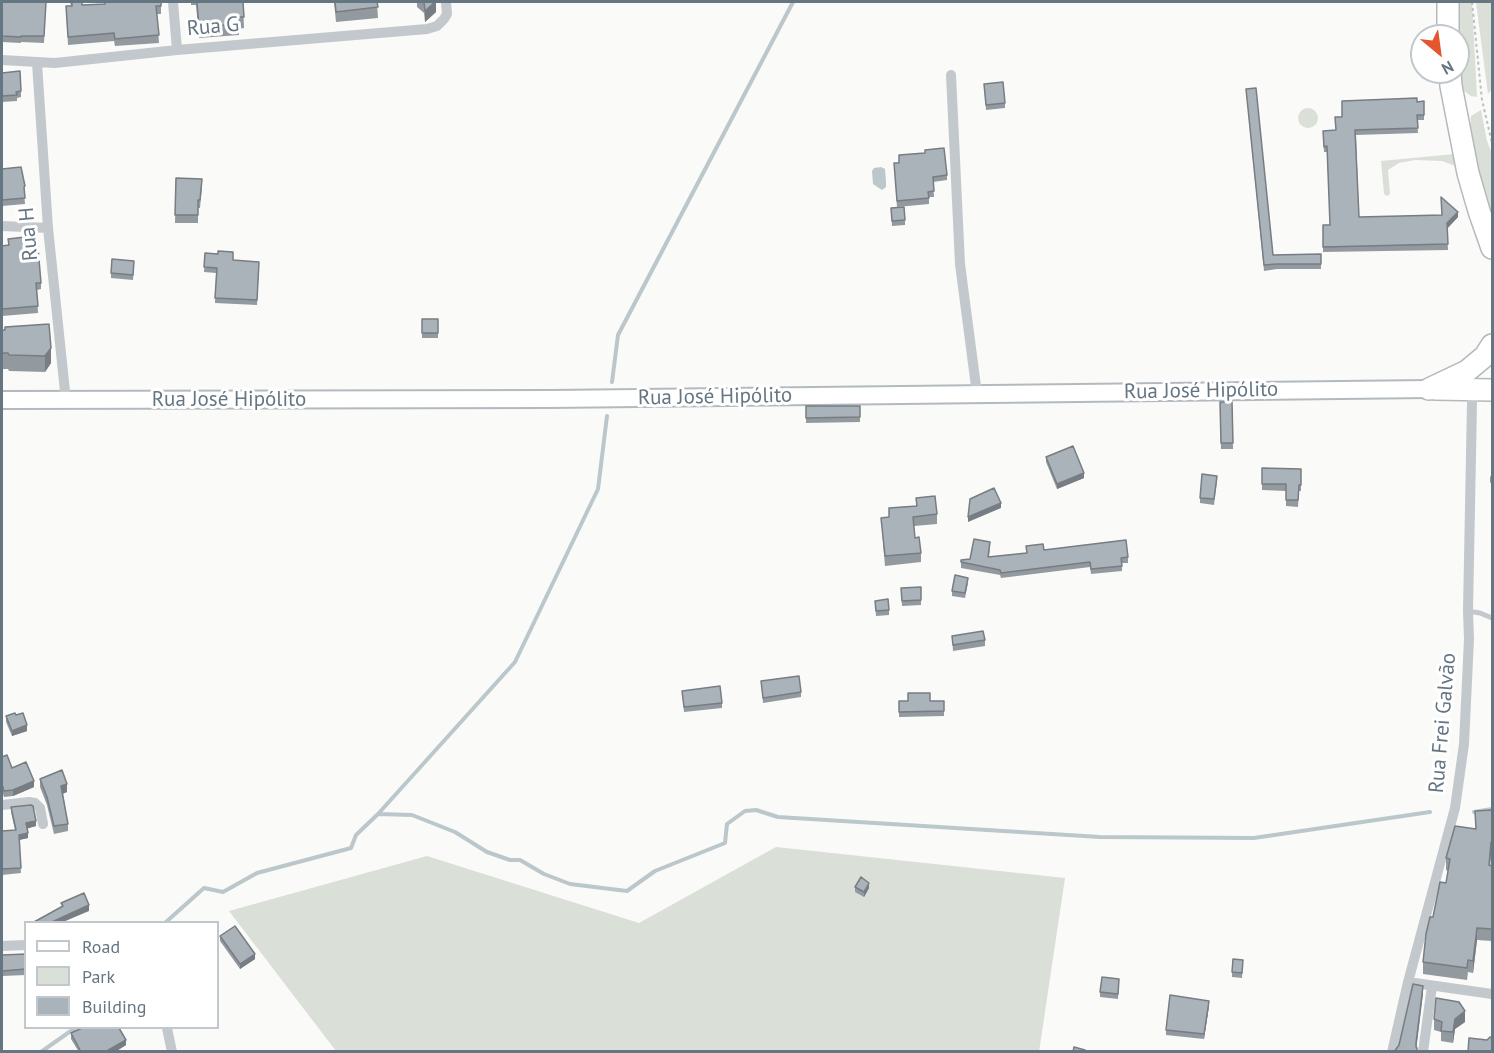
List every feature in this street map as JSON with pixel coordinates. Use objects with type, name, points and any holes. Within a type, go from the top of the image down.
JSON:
[{"type":"highway","points":[[1448,2],[1448,24]]},
{"type":"highway","points":[[1451,84],[1468,173],[1492,248]]},
{"type":"highway","points":[[1429,389],[1474,385],[1485,356],[1492,345]]},
{"type":"street","points":[[173,2],[177,50]]},
{"type":"street","name":"Rua G","points":[[2,60],[37,63],[65,62],[177,50],[428,29],[437,26],[444,19],[447,14],[446,2]]},
{"type":"street","name":"Rua H","points":[[37,63],[48,228],[66,401]]},
{"type":"street","points":[[951,75],[960,264],[977,394]]},
{"type":"street","points":[[2,226],[48,228]]},
{"type":"street","name":"Rua Frei Galvão","points":[[1392,1052],[1408,982],[1455,808],[1464,744],[1469,639],[1474,385]]},
{"type":"street","name":"Rua José Hipólito","points":[[2,400],[550,399],[1429,389]]},
{"type":"street","points":[[2,805],[35,803],[40,808],[44,824]]},
{"type":"street","points":[[2,946],[24,945]]},
{"type":"street","points":[[1408,982],[1492,994]]},
{"type":"street","points":[[1423,1052],[1432,986]]},
{"type":"street","points":[[167,1029],[172,1052]]},
{"type":"lane","points":[[1468,610],[1492,618]]},
{"type":"path","points":[[1472,2],[1482,100],[1492,143]]},
{"type":"green space","points":[[1458,2],[1472,2],[1477,97],[1464,91],[1462,84],[1470,84],[1470,24],[1458,24]]},
{"type":"green space","points":[[1476,2],[1492,2],[1492,89],[1488,94]]},
{"type":"green space","points":[[1308,108],[1315,111],[1318,118],[1315,125],[1308,128],[1301,125],[1298,118],[1301,111]]},
{"type":"green space","points":[[1481,110],[1492,154],[1492,220],[1477,174],[1470,129],[1471,116]]},
{"type":"green space","points":[[1455,154],[1458,167],[1442,161],[1415,160],[1399,163],[1388,170],[1390,194],[1387,196],[1384,194],[1381,161]]},
{"type":"green space","points":[[776,847],[1065,878],[1039,1052],[336,1051],[229,911],[427,856],[639,923]]},
{"type":"shaded area","points":[[874,168],[885,169],[886,182],[886,187],[882,190],[873,184],[872,171]]},
{"type":"building","points":[[2,2],[46,2],[44,36],[2,36]]},
{"type":"building","points":[[72,2],[82,2],[82,5],[105,4],[104,2],[161,2],[161,6],[156,6],[159,35],[115,39],[114,33],[68,37],[66,6],[72,6]]},
{"type":"building","points":[[197,2],[243,2],[244,17],[238,17],[239,24],[199,27]]},
{"type":"building","points":[[335,2],[377,2],[378,7],[336,12]]},
{"type":"building","points":[[424,2],[435,2],[425,11]]},
{"type":"building","points":[[20,71],[21,91],[16,92],[17,95],[2,96],[2,73]]},
{"type":"building","points":[[1003,82],[1005,103],[986,105],[984,84]]},
{"type":"building","points":[[1256,88],[1273,255],[1321,254],[1321,264],[1264,265],[1246,89]]},
{"type":"building","points":[[1417,98],[1417,102],[1424,101],[1424,115],[1417,115],[1418,128],[1355,130],[1359,217],[1442,215],[1441,197],[1458,212],[1447,223],[1448,244],[1323,247],[1323,225],[1330,225],[1327,146],[1324,147],[1323,131],[1336,130],[1335,117],[1342,117],[1342,101]]},
{"type":"building","points":[[944,148],[947,175],[933,177],[934,191],[928,192],[929,198],[897,201],[894,163],[899,163],[899,155],[925,153],[925,150]]},
{"type":"building","points":[[21,167],[25,198],[2,200],[2,169]]},
{"type":"building","points":[[176,178],[202,179],[198,215],[175,215]]},
{"type":"building","points":[[904,207],[905,220],[892,221],[891,208]]},
{"type":"building","points":[[25,232],[35,232],[37,236],[41,283],[36,283],[38,306],[2,309],[2,246],[9,245],[8,239],[25,237]]},
{"type":"building","points":[[218,251],[233,252],[233,260],[259,262],[257,300],[215,298],[217,268],[204,267],[205,253],[218,254]]},
{"type":"building","points":[[112,259],[134,261],[133,275],[111,273]]},
{"type":"building","points":[[422,319],[438,319],[438,333],[422,333]]},
{"type":"building","points":[[49,324],[51,348],[45,356],[2,353],[2,330],[5,330],[5,327]]},
{"type":"building","points":[[1220,402],[1232,402],[1233,443],[1221,443]]},
{"type":"building","points":[[806,406],[860,406],[860,417],[806,418]]},
{"type":"building","points":[[1073,446],[1084,473],[1057,484],[1046,457]]},
{"type":"building","points":[[1262,468],[1301,469],[1298,500],[1286,500],[1286,484],[1262,484]]},
{"type":"building","points":[[1202,474],[1217,476],[1214,499],[1200,498]]},
{"type":"building","points":[[994,488],[1001,503],[968,517],[970,499]]},
{"type":"building","points":[[935,496],[937,514],[913,517],[915,538],[919,537],[921,553],[885,556],[881,518],[889,517],[889,508],[917,506],[916,498]]},
{"type":"building","points":[[974,539],[990,542],[988,557],[1027,553],[1026,546],[1043,544],[1044,550],[1126,540],[1128,557],[1121,558],[1122,566],[1091,569],[1090,562],[1001,573],[1000,570],[961,562],[961,560],[970,559]]},
{"type":"building","points":[[955,575],[968,578],[965,593],[952,591]]},
{"type":"building","points":[[921,587],[921,600],[902,601],[901,588]]},
{"type":"building","points":[[888,599],[889,610],[876,611],[875,601]]},
{"type":"building","points":[[983,631],[985,640],[953,645],[952,636]]},
{"type":"building","points":[[799,676],[801,692],[763,698],[761,681]]},
{"type":"building","points":[[720,686],[722,703],[684,707],[682,691]]},
{"type":"building","points":[[908,693],[930,693],[930,701],[944,701],[944,711],[899,712],[899,701],[908,701]]},
{"type":"building","points":[[15,713],[16,715],[23,713],[27,725],[12,731],[6,716]]},
{"type":"building","points":[[7,755],[12,768],[26,762],[34,781],[13,790],[4,791],[2,757]]},
{"type":"building","points":[[62,770],[67,784],[61,786],[68,824],[54,826],[40,779]]},
{"type":"building","points":[[31,805],[36,821],[26,823],[28,833],[19,835],[21,868],[2,869],[2,831],[16,830],[11,807]]},
{"type":"building","points":[[1492,810],[1489,865],[1492,866],[1492,929],[1477,928],[1473,961],[1468,960],[1467,968],[1423,962],[1426,934],[1430,917],[1433,917],[1440,882],[1446,883],[1450,859],[1446,858],[1455,826],[1476,829],[1475,811]]},
{"type":"building","points":[[861,877],[869,883],[864,892],[855,887]]},
{"type":"building","points":[[84,893],[89,905],[54,921],[36,921],[63,906],[61,903]]},
{"type":"building","points":[[235,926],[255,954],[240,964],[220,936]]},
{"type":"building","points":[[24,954],[24,969],[2,971],[2,955]]},
{"type":"building","points":[[1233,959],[1243,960],[1242,973],[1232,972]]},
{"type":"building","points":[[1102,977],[1119,979],[1118,994],[1100,992]]},
{"type":"building","points":[[1413,984],[1423,986],[1416,1043],[1417,1052],[1394,1052],[1399,1045]]},
{"type":"building","points":[[1170,995],[1209,1001],[1204,1034],[1166,1030]]},
{"type":"building","points":[[1436,998],[1459,1002],[1465,1011],[1455,1019],[1453,1032],[1441,1031],[1442,1022],[1434,1019]]},
{"type":"building","points":[[80,1029],[120,1029],[126,1040],[105,1052],[81,1052],[71,1033]]},
{"type":"building","points":[[1469,1038],[1487,1040],[1492,1038],[1492,1052],[1468,1052]]},
{"type":"building","points":[[1074,1047],[1085,1050],[1084,1052],[1073,1052]]},
{"type":"waterway","points":[[612,382],[618,335],[793,2]]},
{"type":"waterway","points":[[167,921],[204,888],[223,892],[257,873],[351,848],[356,835],[378,814],[515,662],[598,489],[607,416]]},
{"type":"waterway","points":[[1474,812],[1492,809]]},
{"type":"waterway","points":[[378,814],[412,815],[455,832],[487,852],[510,860],[520,860],[544,874],[570,884],[627,891],[655,871],[725,843],[727,824],[745,811],[756,810],[778,817],[1100,837],[1254,838],[1430,812]]},
{"type":"waterway","points":[[41,1052],[74,1029]]}]
